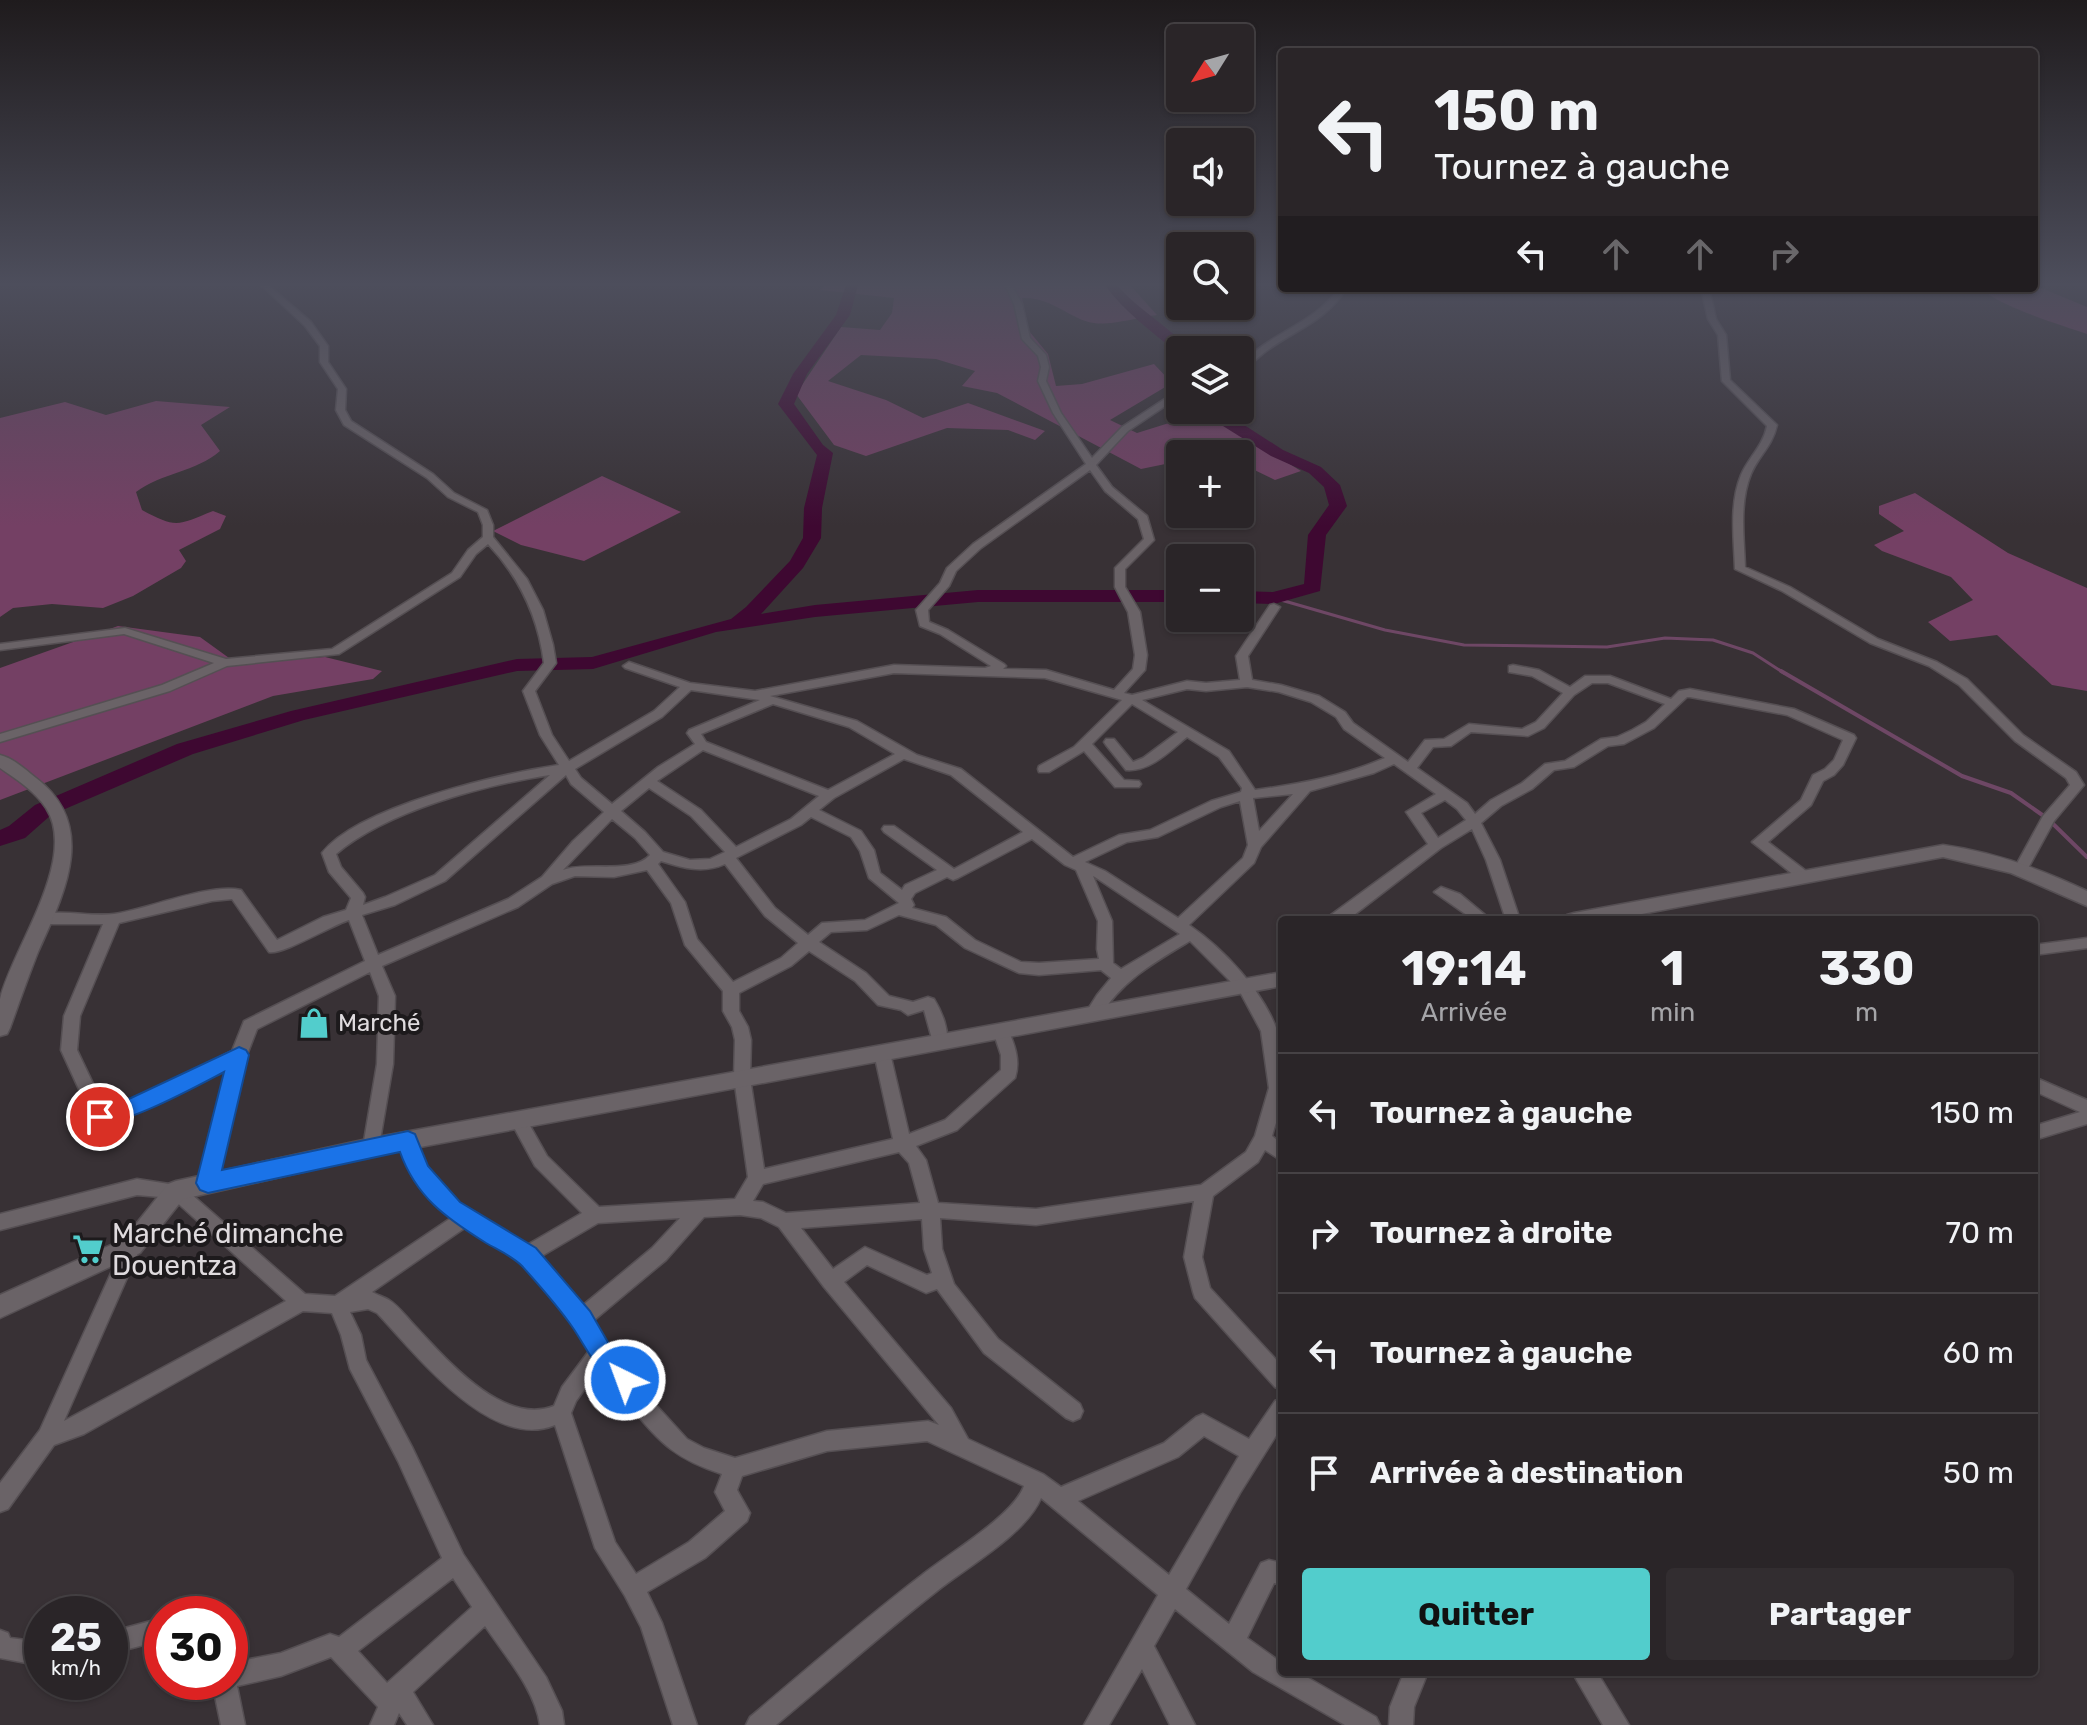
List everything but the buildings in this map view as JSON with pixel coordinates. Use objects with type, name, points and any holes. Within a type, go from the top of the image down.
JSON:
[{"type":"street","points":[[326,366],[342,389],[338,408],[342,419],[430,476],[451,495],[482,510],[488,525],[488,538],[510,560],[537,604],[550,663],[529,691],[546,735],[565,769],[614,812],[654,859],[678,902],[690,941],[731,990],[731,1011],[743,1040],[742,1078],[757,1178],[740,1207]]},
{"type":"street","points":[[1044,769],[1084,743],[1124,696],[1139,670],[1141,655],[1134,612],[1120,587],[1120,568],[1149,540],[1143,518],[1108,489],[1057,413],[1042,381],[1045,366]]},
{"type":"street","points":[[1725,366],[1726,381],[1772,425],[1766,449],[1748,469],[1738,495],[1740,569],[1786,589],[1874,641],[1933,664],[1963,682],[2019,738],[2071,775],[2077,785],[2048,819],[2021,869]]},
{"type":"street","points":[[985,673],[1000,666],[944,632],[924,624],[922,610],[945,584],[951,570],[977,546],[1091,465],[1125,429],[1166,401]]},
{"type":"street","points":[[0,738],[94,707],[166,688],[225,663],[335,652],[456,575],[472,552],[488,538]]},
{"type":"street","points":[[1247,683],[1242,656],[1274,607]]},
{"type":"street","points":[[0,647],[125,631],[225,663]]},
{"type":"street","points":[[629,666],[688,686],[755,695],[853,724],[904,754],[956,772],[1076,864],[1100,874],[1185,930],[1245,986],[1269,1031],[1277,1054],[1277,1088],[1263,1138],[1252,1157],[1205,1192],[1036,1217],[931,1210],[785,1221]]},
{"type":"street","points":[[755,695],[894,669],[1046,674],[1124,696],[1224,754],[1249,788],[1246,795],[1255,845]]},
{"type":"street","points":[[1513,669],[1535,673],[1570,692]]},
{"type":"street","points":[[1409,769],[1429,743],[1447,743],[1469,728],[1524,733],[1540,725],[1570,692],[1589,679],[1610,680],[1672,703]]},
{"type":"street","points":[[1124,696],[1187,685],[1206,687],[1247,683],[1315,699],[1341,715],[1348,726],[1462,806],[1475,821],[1490,853],[1512,916]]},
{"type":"street","points":[[45,919],[113,919],[212,896],[236,894],[274,948],[353,912],[390,901],[440,878],[565,769],[658,714],[688,686]]},
{"type":"street","points":[[1339,916],[1550,767],[1569,764],[1605,742],[1620,741],[1636,733],[1650,725],[1672,703],[1690,693],[1767,706],[1811,719],[1850,738],[1846,753],[1826,776],[1818,778],[1806,802],[1759,842],[1805,877]]},
{"type":"street","points":[[772,700],[693,733],[702,745],[829,795]]},
{"type":"street","points":[[1110,742],[1131,767],[1148,761],[1185,733]]},
{"type":"street","points":[[1084,743],[1120,784],[1134,784]]},
{"type":"street","points":[[547,881],[564,856],[614,812],[702,745]]},
{"type":"street","points":[[208,1183],[239,1055],[250,1025],[374,963],[513,903],[547,881],[574,871],[614,872],[654,859],[702,867],[785,828],[829,795],[904,754]]},
{"type":"street","points":[[1076,864],[1124,838],[1153,834],[1199,810],[1246,795],[1305,788],[1369,770],[1395,759]]},
{"type":"street","points":[[0,760],[40,790],[58,813],[61,862],[45,919],[0,1028]]},
{"type":"street","points":[[372,1147],[385,1064],[387,996],[353,912],[358,897],[334,869],[329,853],[356,831],[499,781],[565,769]]},
{"type":"street","points":[[650,783],[688,804],[706,819],[775,917],[806,942],[868,981],[884,1001],[907,1005],[908,1009],[928,1003],[935,1014],[940,1042]]},
{"type":"street","points":[[1093,1014],[1102,996],[1119,976],[1185,930],[1249,860],[1255,845],[1305,788]]},
{"type":"street","points":[[1436,845],[1413,812],[1446,794]]},
{"type":"street","points":[[808,810],[856,834],[867,850],[874,875],[902,905],[941,921],[970,944],[1019,967],[1039,969],[1104,964],[1119,976]]},
{"type":"street","points":[[889,829],[953,875],[1033,833]]},
{"type":"street","points":[[1595,916],[1943,851],[1980,855],[2021,869],[2087,899]]},
{"type":"street","points":[[1076,864],[1105,921],[1104,949],[1107,960],[1104,964]]},
{"type":"street","points":[[731,990],[786,962],[827,927],[867,925],[902,905],[910,889],[948,871]]},
{"type":"street","points":[[1441,892],[1455,898],[1479,916]]},
{"type":"street","points":[[113,919],[72,1016],[69,1050],[100,1117],[138,1105],[239,1055]]},
{"type":"street","points":[[2038,949],[2087,943]]},
{"type":"street","points":[[0,1222],[137,1187],[176,1191],[372,1147],[1278,980]]},
{"type":"street","points":[[757,1178],[903,1144],[951,1125],[1009,1073],[1009,1055],[1001,1031]]},
{"type":"street","points":[[882,1053],[903,1144],[917,1160],[931,1210],[933,1249],[946,1289],[991,1346],[1073,1411]]},
{"type":"street","points":[[2038,1086],[2087,1108]]},
{"type":"street","points":[[2038,1132],[2087,1117]]},
{"type":"street","points":[[518,1120],[541,1161],[595,1215]]},
{"type":"street","points":[[1263,1138],[1278,1151]]},
{"type":"street","points":[[408,1141],[418,1171],[452,1209],[527,1255],[581,1319],[600,1352],[611,1360],[639,1401],[680,1446],[700,1457],[735,1468],[827,1441],[928,1431],[1036,1481],[1278,1675]]},
{"type":"street","points":[[0,1501],[47,1437],[132,1246],[176,1191]]},
{"type":"street","points":[[176,1191],[301,1302]]},
{"type":"street","points":[[1205,1192],[1193,1257],[1202,1292],[1278,1376]]},
{"type":"street","points":[[581,1319],[659,1254],[701,1208]]},
{"type":"street","points":[[527,1255],[595,1215],[701,1208],[763,1210],[785,1221],[831,1281],[913,1375],[944,1415],[960,1444]]},
{"type":"street","points":[[338,1305],[466,1217]]},
{"type":"street","points":[[0,1307],[132,1246]]},
{"type":"street","points":[[831,1281],[865,1255],[926,1284],[943,1278]]},
{"type":"street","points":[[47,1437],[77,1427],[301,1302],[338,1305],[369,1300],[384,1307],[461,1386],[502,1413],[537,1421],[561,1413]]},
{"type":"street","points":[[338,1305],[351,1335],[357,1362],[405,1454],[455,1562],[485,1611],[538,1685],[550,1711],[552,1725]]},
{"type":"street","points":[[600,1352],[569,1394],[561,1413],[606,1548],[633,1588],[651,1623],[685,1725]]},
{"type":"street","points":[[1096,1725],[1143,1648],[1251,1452],[1278,1414]]},
{"type":"street","points":[[1059,1499],[1171,1450],[1203,1424],[1251,1452]]},
{"type":"street","points":[[633,1588],[697,1550],[739,1513],[726,1492],[735,1468]]},
{"type":"street","points":[[758,1725],[929,1583],[1012,1521],[1030,1499],[1036,1481]]},
{"type":"street","points":[[341,1649],[455,1562]]},
{"type":"street","points":[[1233,1640],[1269,1571],[1278,1573]]},
{"type":"street","points":[[248,1674],[330,1645],[341,1649],[384,1698],[398,1690],[485,1611]]},
{"type":"street","points":[[0,1641],[3,1648],[24,1651]]},
{"type":"street","points":[[1143,1648],[1183,1725]]},
{"type":"street","points":[[1280,1676],[1354,1722]]},
{"type":"street","points":[[1401,1725],[1402,1707],[1414,1676]]},
{"type":"street","points":[[1586,1676],[1617,1725]]},
{"type":"street","points":[[382,1725],[398,1690]]},
{"type":"street","points":[[398,1690],[421,1725]]},
{"type":"street","points":[[228,1700],[233,1725]]},
{"type":"shaded area","points":[[815,366],[848,366],[828,381],[886,400],[923,418],[968,403],[1045,431],[1035,440],[1008,430],[947,428],[866,456],[834,445],[796,394]]},
{"type":"shaded area","points":[[957,366],[1051,366],[1056,386],[1082,384],[1155,366],[1166,377],[1166,387],[1110,420],[1137,433],[1166,424],[1224,424],[1250,440],[1166,440],[1166,464],[1141,469],[997,393],[962,386],[975,371]]},
{"type":"shaded area","points":[[156,401],[230,407],[201,425],[220,451],[200,464],[136,492],[142,510],[154,516],[178,523],[213,511],[226,516],[220,529],[179,550],[186,561],[181,568],[133,596],[103,608],[52,604],[13,608],[0,617],[0,418],[65,402],[106,415]]},
{"type":"shaded area","points":[[1254,442],[1301,471],[1275,480],[1254,470]]},
{"type":"shaded area","points":[[602,476],[681,512],[584,561],[521,545],[493,531]]},
{"type":"shaded area","points":[[1915,493],[2008,553],[2087,588],[2087,691],[2052,685],[1997,635],[1950,641],[1928,622],[1973,600],[1951,577],[1882,551],[1874,545],[1904,531],[1879,514],[1879,506]]},
{"type":"shaded area","points":[[118,626],[200,637],[236,663],[325,657],[382,671],[373,679],[273,696],[0,800],[0,668]]},
{"type":"waterway","points":[[738,622],[753,611],[797,564],[812,538],[813,508],[825,453],[817,448],[786,404],[806,366]]},
{"type":"waterway","points":[[1230,424],[1277,453],[1315,470],[1332,485],[1338,506],[1317,535],[1313,587],[1274,598],[1254,597]]},
{"type":"waterway","points":[[0,838],[17,832],[43,810],[185,749],[298,715],[517,665],[593,663],[714,627],[815,611],[978,596],[1166,596]]},
{"type":"waterway","points":[[1274,598],[1385,630],[1464,645],[1607,647],[1665,638],[1713,640],[1753,653],[1784,673]]},
{"type":"waterway","points":[[1781,671],[1962,776],[2011,793],[2048,819],[2087,857]]},
{"type":"place","name":"Marché","points":[[314,1023]]},
{"type":"place","name":"Marché dimanche Douentza","points":[[88,1249]]},
{"type":"route","points":[[100,1117],[138,1105],[239,1055],[208,1183],[408,1141],[418,1171],[452,1209],[527,1255],[581,1319],[600,1352],[611,1360],[625,1380]]}]
